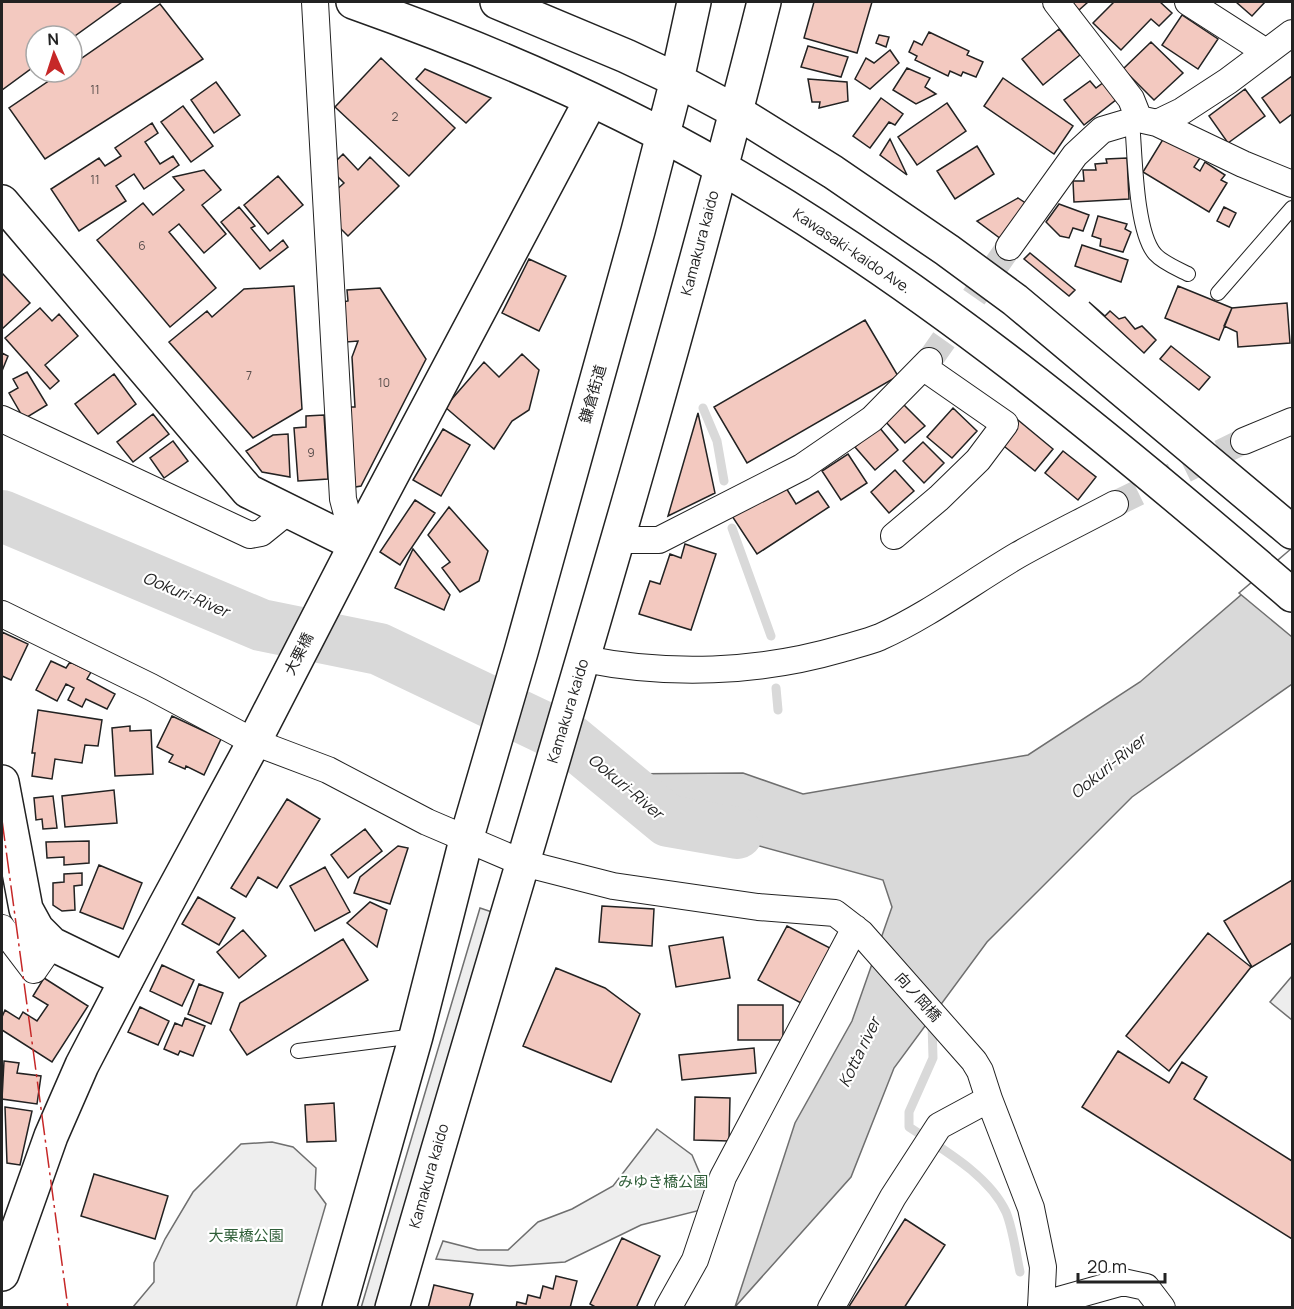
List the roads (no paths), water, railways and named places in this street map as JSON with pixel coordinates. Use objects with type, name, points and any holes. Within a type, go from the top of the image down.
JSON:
[{"type":"main road","name":"Kawasaki-kaido Ave.","points":[[353,2],[458,41],[591,100],[720,167],[804,218],[919,296],[1031,377],[1293,595]]},
{"type":"main road","points":[[497,2],[677,80],[735,111],[833,172],[1015,300],[1293,532]]},
{"type":"main road","points":[[662,135],[694,2]]},
{"type":"main road","name":"Kamakura kaido","points":[[392,1308],[467,1046],[583,663],[764,2]]},
{"type":"main road","name":"大栗橋","points":[[2,1274],[51,1136],[82,1065],[591,100]]},
{"type":"main road","name":"鎌倉街道","points":[[468,833],[521,652],[662,135]]},
{"type":"main road","points":[[2,202],[248,491],[355,544]]},
{"type":"main road","points":[[2,782],[26,909],[37,929],[52,944],[126,980]]},
{"type":"main road","points":[[339,1308],[416,1036],[468,833]]},
{"type":"street","points":[[315,2],[343,498],[355,544]]},
{"type":"street","points":[[1056,2],[1131,99],[1143,121],[1293,184]]},
{"type":"street","points":[[1188,2],[1266,52]]},
{"type":"street","points":[[1009,247],[1075,155],[1102,130],[1182,111],[1228,81],[1293,33]]},
{"type":"street","points":[[617,540],[659,540],[802,467],[872,419],[926,364],[1005,424],[978,460],[939,498],[894,536]]},
{"type":"street","points":[[2,419],[250,535],[261,533],[287,512]]},
{"type":"street","points":[[1244,441],[1293,421]]},
{"type":"street","points":[[583,663],[710,670],[762,667],[819,655],[879,638],[1019,555],[1115,504]]},
{"type":"street","name":"向ノ岡橋","points":[[2,614],[151,687],[258,734],[427,822],[468,833],[613,886],[758,907],[835,913],[858,931],[981,1071],[989,1099],[1031,1208],[1043,1267],[1041,1306]]},
{"type":"street","points":[[2,928],[34,970],[52,944]]},
{"type":"street","points":[[668,1308],[694,1260],[723,1177],[858,931]]},
{"type":"street","points":[[831,1308],[932,1136],[989,1099]]},
{"type":"street","points":[[1041,1306],[1123,1282],[1146,1287],[1162,1308]]},
{"type":"lane","points":[[1143,121],[1138,201],[1149,244],[1156,255],[1188,274]]},
{"type":"lane","points":[[1218,293],[1293,208]]},
{"type":"lane","points":[[298,1051],[416,1036]]},
{"type":"water","name":"Kotta river","points":[[1292,551],[1292,684],[1132,797],[987,942],[894,1068],[851,1177],[735,1307],[795,1123],[852,1021],[892,907],[883,880],[668,821],[612,774],[743,773],[803,794],[1028,755],[1140,682]]},
{"type":"waterway","points":[[703,408],[717,441],[724,481]]},
{"type":"waterway","name":"Ookuri-River","points":[[2,516],[261,625],[379,649],[570,740],[668,821],[737,833]]},
{"type":"waterway","points":[[732,528],[771,636]]},
{"type":"waterway","points":[[776,688],[778,710]]},
{"type":"waterway","points":[[932,1023],[933,1058],[909,1112],[909,1127],[964,1164],[988,1186],[998,1199],[1006,1212],[1020,1272]]},
{"type":"tunnel","points":[[929,361],[1009,247]]},
{"type":"tunnel","points":[[1115,504],[1244,441]]},
{"type":"park label","name":"みゆき橋公園","points":[[663,1182]]},
{"type":"park label","name":"大栗橋公園","points":[[246,1236]]}]
